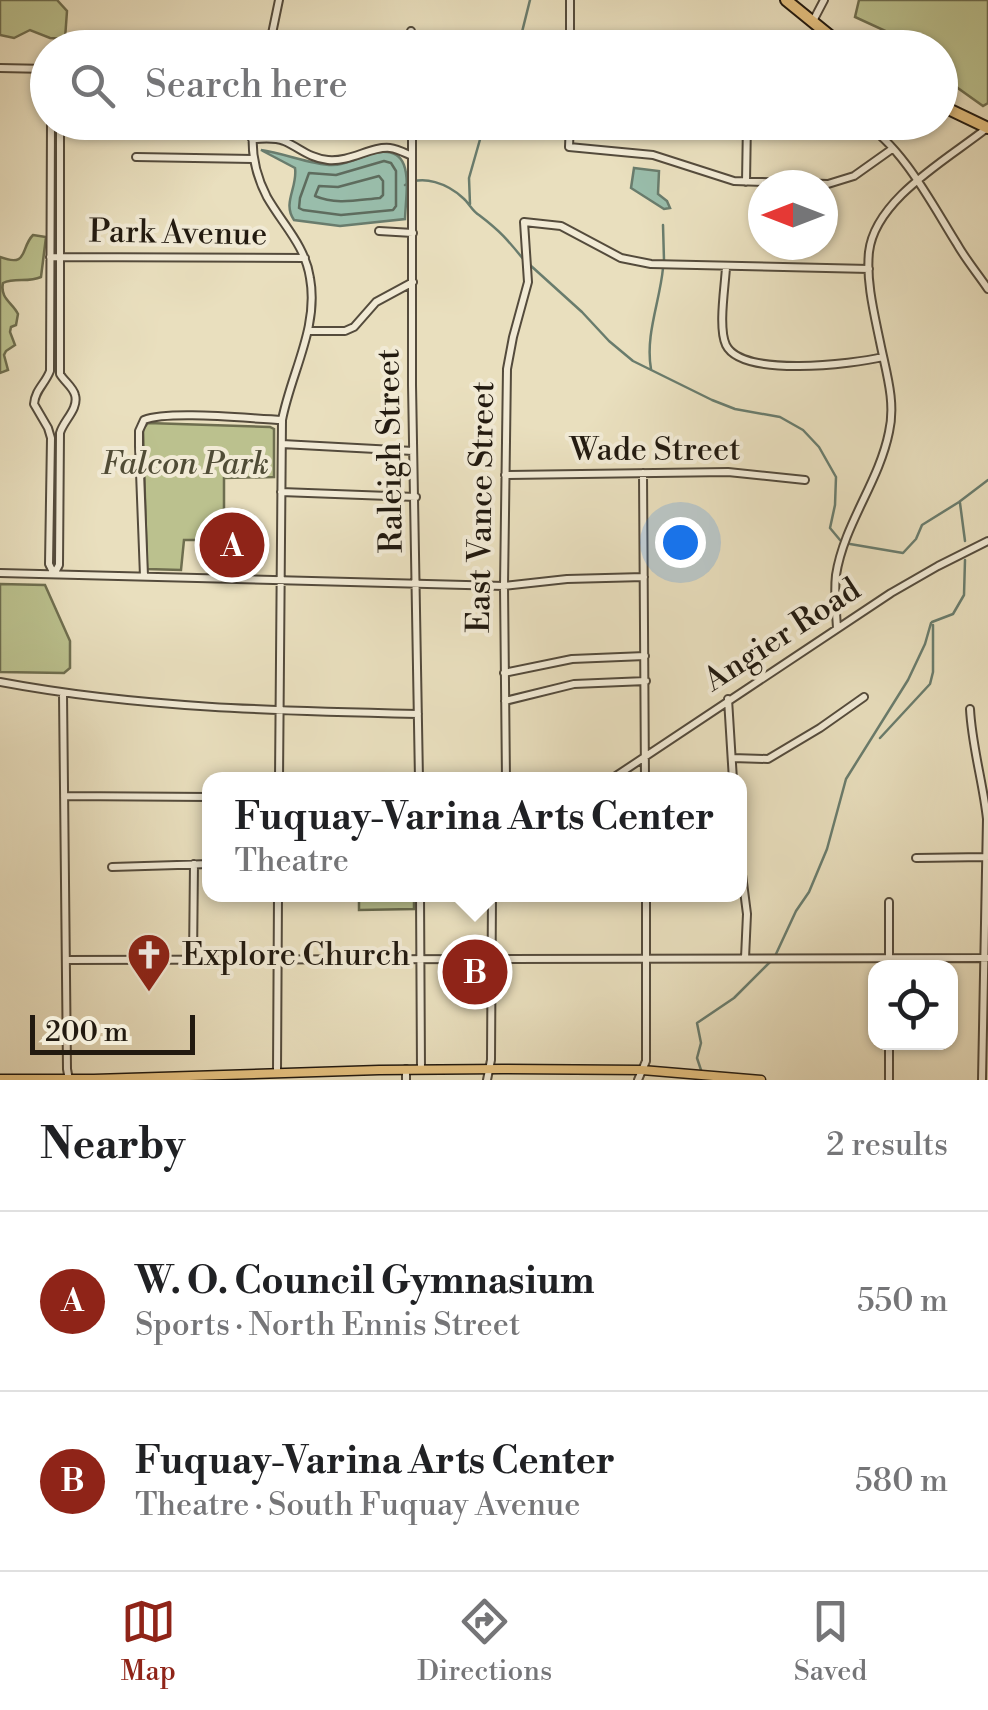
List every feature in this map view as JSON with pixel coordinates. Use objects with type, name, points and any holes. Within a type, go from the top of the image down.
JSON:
[{"type":"highway","points":[[786,0],[822,30]]},
{"type":"highway","points":[[958,114],[988,128]]},
{"type":"main road","points":[[0,1079],[489,1069],[642,1070],[762,1080]]},
{"type":"street","points":[[273,30],[279,0]]},
{"type":"street","points":[[570,0],[570,30]]},
{"type":"street","points":[[812,22],[824,0]]},
{"type":"street","points":[[0,68],[30,69]]},
{"type":"street","points":[[837,628],[836,578],[843,547],[889,436],[892,413],[872,301],[870,247],[887,208],[988,128]]},
{"type":"street","points":[[51,140],[50,371],[34,404],[50,434],[49,564],[54,574]]},
{"type":"street","points":[[54,574],[59,565],[60,434],[75,401],[60,371],[60,140]]},
{"type":"street","points":[[252,140],[265,193],[293,232],[305,258],[312,295],[308,331],[282,420],[280,772]]},
{"type":"street","points":[[279,140],[313,158],[329,160],[346,160],[384,147],[412,156]]},
{"type":"street","name":"Raleigh Street","points":[[412,140],[418,772]]},
{"type":"street","points":[[569,140],[569,147],[653,155],[746,182],[838,183],[870,167],[892,149]]},
{"type":"street","points":[[746,182],[747,140]]},
{"type":"street","points":[[883,140],[931,198],[958,247],[987,285]]},
{"type":"street","points":[[136,157],[254,160]]},
{"type":"street","name":"East Vance Street","points":[[506,772],[507,368],[528,282],[524,222],[561,226],[622,258],[651,264],[726,267]]},
{"type":"street","points":[[379,232],[413,232]]},
{"type":"street","name":"Park Avenue","points":[[50,257],[305,258]]},
{"type":"street","points":[[869,269],[726,267],[723,336],[734,354],[764,362],[804,367],[884,357]]},
{"type":"street","points":[[308,331],[345,331],[354,327],[376,302],[414,282]]},
{"type":"street","points":[[50,371],[60,371]]},
{"type":"street","points":[[144,576],[139,432],[144,420],[282,420]]},
{"type":"street","points":[[50,434],[60,434]]},
{"type":"street","points":[[282,444],[414,451]]},
{"type":"street","name":"Wade Street","points":[[505,475],[728,472],[806,480]]},
{"type":"street","points":[[644,473],[645,772]]},
{"type":"street","points":[[281,492],[416,498]]},
{"type":"street","name":"Angier Road","points":[[621,772],[898,588],[988,541]]},
{"type":"street","points":[[0,573],[504,586],[644,577]]},
{"type":"street","points":[[504,673],[572,659],[645,656]]},
{"type":"street","points":[[0,682],[63,694],[231,710],[418,714]]},
{"type":"street","points":[[504,701],[574,684],[646,682]]},
{"type":"street","points":[[63,694],[69,1079]]},
{"type":"street","points":[[732,758],[768,759],[864,698]]},
{"type":"street","points":[[728,700],[732,772]]},
{"type":"street","points":[[970,709],[987,819],[982,1080]]},
{"type":"street","points":[[64,796],[202,796]]},
{"type":"street","points":[[916,858],[986,857]]},
{"type":"street","points":[[192,958],[194,864]]},
{"type":"street","points":[[112,867],[202,864]]},
{"type":"street","points":[[277,1076],[278,902]]},
{"type":"street","points":[[420,902],[422,1069]]},
{"type":"street","points":[[486,1080],[491,1060],[492,902]]},
{"type":"street","points":[[638,1080],[646,1061],[646,902]]},
{"type":"street","points":[[745,902],[745,958]]},
{"type":"street","points":[[888,902],[889,958]]},
{"type":"street","points":[[66,960],[986,958]]},
{"type":"street","points":[[889,1050],[889,1080]]},
{"type":"street","points":[[406,1069],[406,1080]]},
{"type":"green space","points":[[0,0],[57,0],[67,11],[66,30],[30,30],[14,38],[0,35]]},
{"type":"green space","points":[[859,0],[988,0],[988,103],[983,106],[958,88],[958,30],[883,30],[855,17]]},
{"type":"green space","points":[[33,235],[46,237],[41,277],[3,283],[5,297],[18,314],[10,332],[15,345],[4,355],[8,370],[0,373],[0,257],[20,258]]},
{"type":"green space","name":"Falcon Park","points":[[148,423],[274,429],[274,477],[224,478],[224,513],[245,514],[245,520],[218,520],[217,571],[211,570],[209,540],[184,540],[181,570],[147,569],[143,429]]},
{"type":"green space","points":[[0,584],[45,585],[70,641],[70,668],[64,673],[0,672]]},
{"type":"green space","points":[[359,902],[414,902],[414,909],[359,910]]},
{"type":"water","points":[[261,150],[332,165],[370,154],[395,154],[406,170],[405,219],[340,226],[294,220],[290,201],[295,168]]},
{"type":"water","points":[[634,168],[659,171],[658,194],[670,208],[664,209],[631,188]]},
{"type":"waterway","points":[[522,30],[530,0]]},
{"type":"waterway","points":[[470,204],[469,178],[480,140]]},
{"type":"waterway","points":[[405,185],[420,180],[450,189],[524,260]]},
{"type":"waterway","points":[[663,225],[664,260]]},
{"type":"waterway","points":[[530,265],[633,361],[712,400],[735,409],[780,417],[803,430],[819,447],[836,477],[830,528],[840,540]]},
{"type":"waterway","points":[[651,369],[651,331],[663,268]]},
{"type":"waterway","points":[[850,544],[903,553],[922,525],[988,480]]},
{"type":"waterway","points":[[960,503],[965,541]]},
{"type":"waterway","points":[[932,622],[953,614],[964,595],[965,560]]},
{"type":"waterway","points":[[776,954],[827,849],[846,779],[908,680],[931,623]]},
{"type":"waterway","points":[[880,738],[930,684],[933,625]]},
{"type":"waterway","points":[[701,1070],[697,1023],[734,998],[771,961]]},
{"type":"place","name":"W. O. Council Gymnasium","points":[[232,545]]},
{"type":"place","name":"Fuquay-Varina Arts Center","points":[[475,972]]},
{"type":"place","name":"Explore Church","points":[[149,993]]}]
